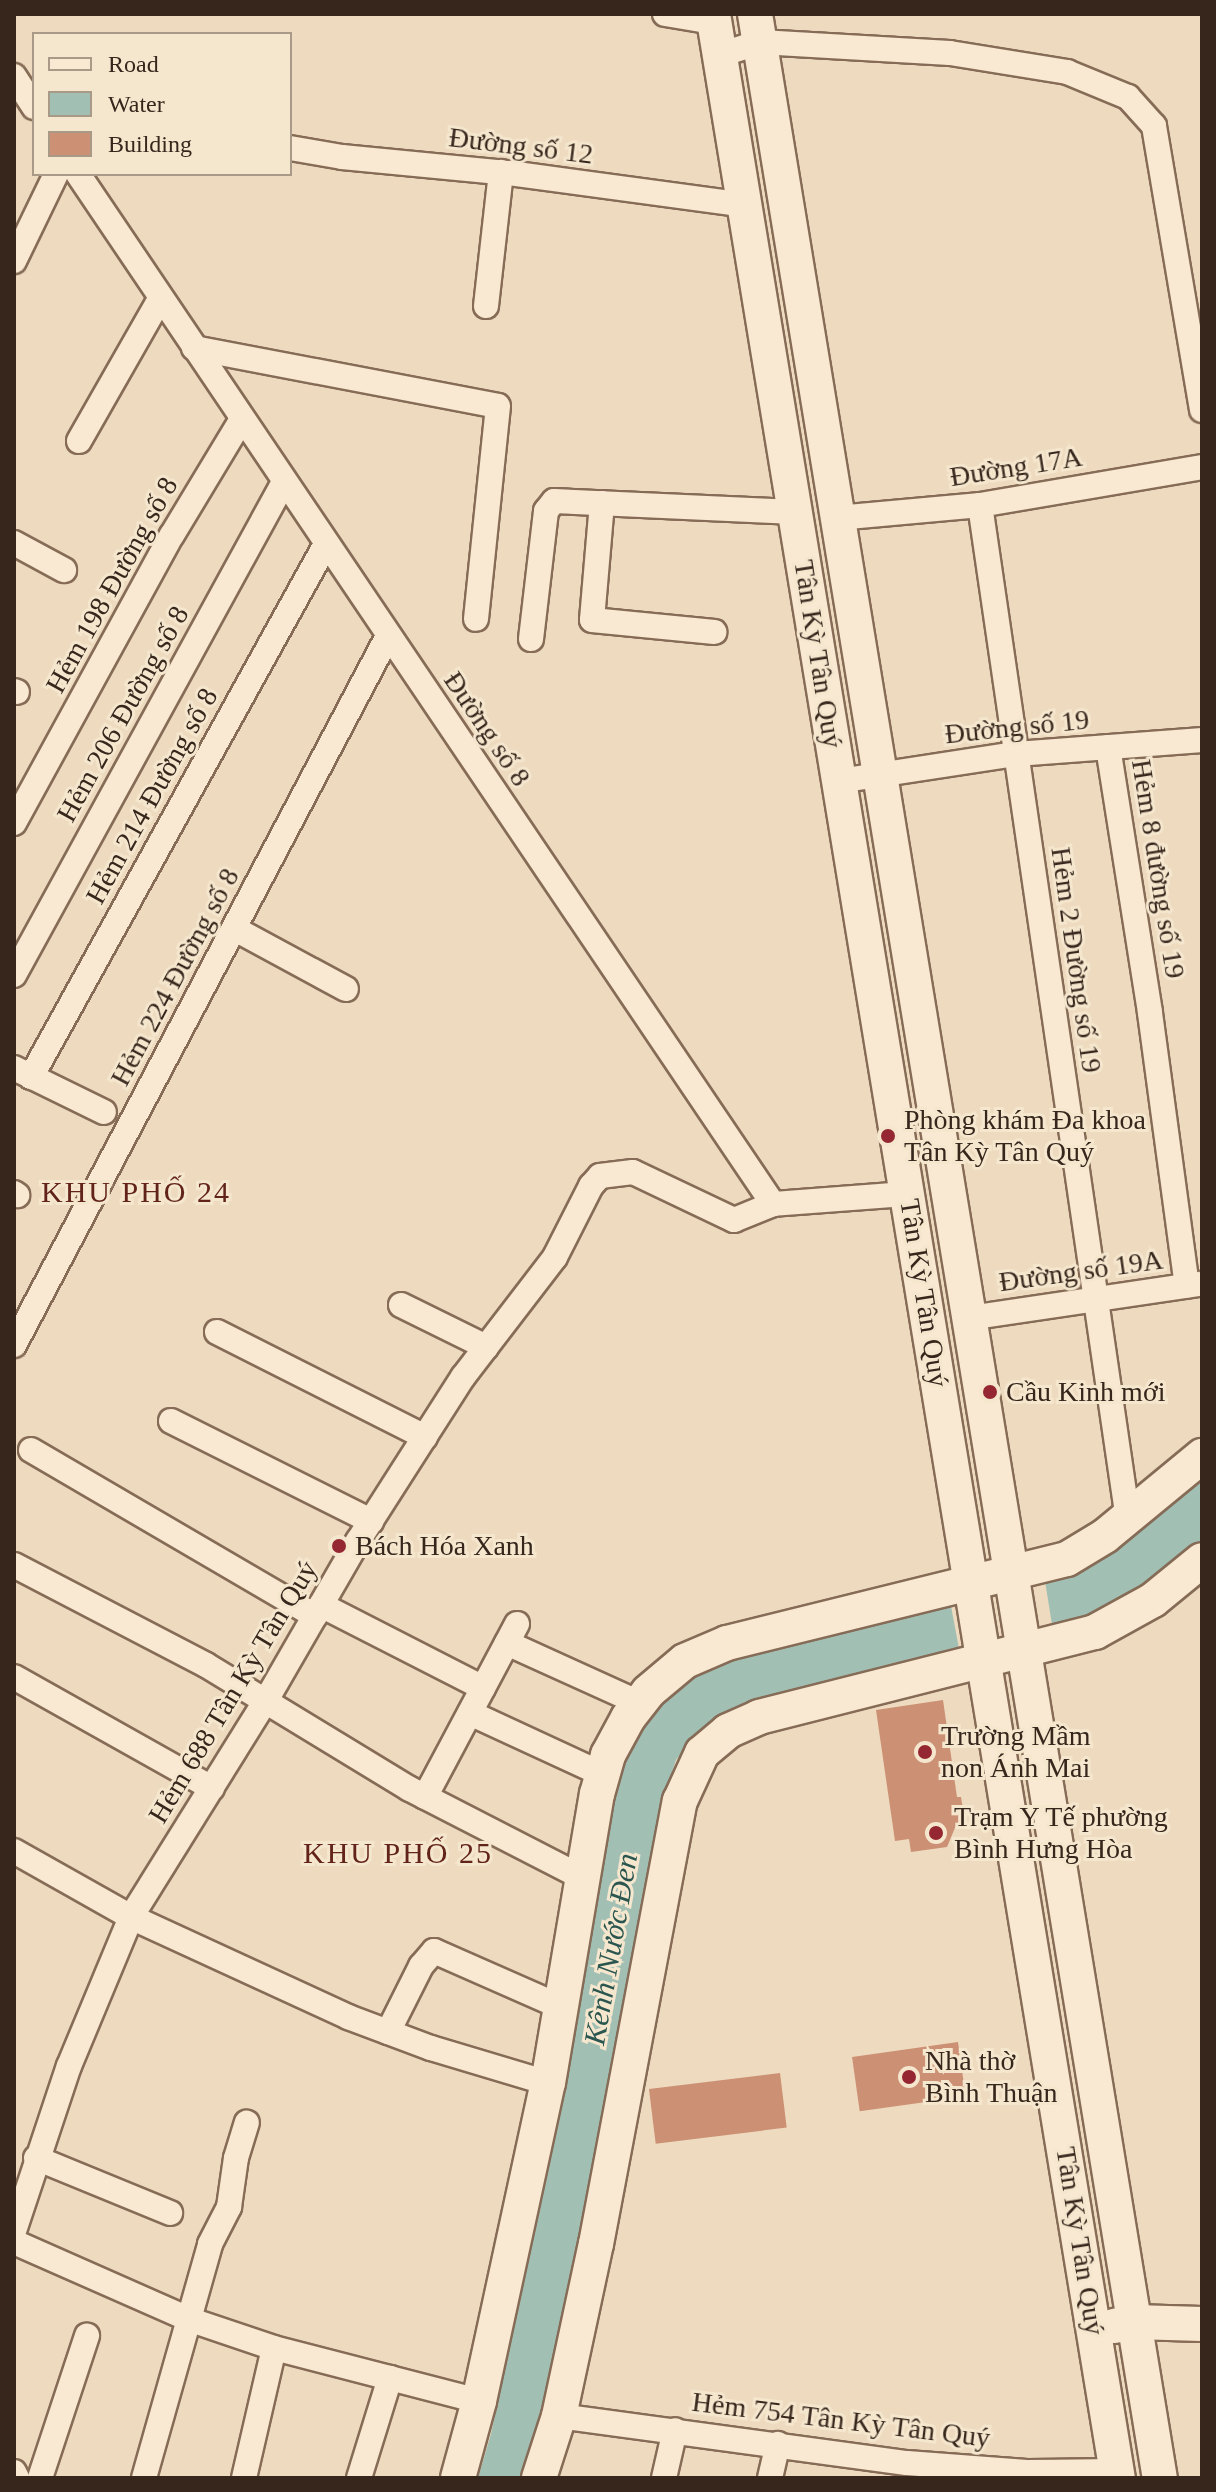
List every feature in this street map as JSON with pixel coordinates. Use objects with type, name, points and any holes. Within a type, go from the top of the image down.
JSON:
[{"type":"main road","name":"Tân Kỳ Tân Quý","points":[[714,18],[1118,2475]]},
{"type":"main road","name":"Tân Kỳ Tân Quý","points":[[758,28],[1160,2478]]},
{"type":"main road","points":[[458,2478],[479,2401],[548,2083],[602,1774],[617,1736],[639,1703],[685,1661],[727,1643],[1067,1559],[1128,1519],[1202,1456]]},
{"type":"main road","points":[[539,2478],[559,2416],[596,2244],[680,1801],[694,1767],[714,1741],[759,1717],[1024,1653],[1076,1639],[1116,1623],[1153,1600],[1202,1560]]},
{"type":"main road","points":[[1094,2330],[1134,2322],[1202,2324]]},
{"type":"street","points":[[665,14],[714,18]]},
{"type":"street","points":[[720,55],[758,28],[1067,72],[1128,97],[1154,126],[1202,410]]},
{"type":"street","points":[[14,76],[32,104]]},
{"type":"street","name":"Đường số 12","points":[[292,148],[342,157],[501,172],[745,205]]},
{"type":"street","points":[[486,306],[501,172]]},
{"type":"street","points":[[14,261],[55,176]]},
{"type":"street","name":"Đường số 8","points":[[79,176],[773,1204]]},
{"type":"street","points":[[79,441],[160,299]]},
{"type":"street","points":[[194,348],[498,406],[476,619]]},
{"type":"street","name":"Hẻm 198 Đường số 8","points":[[14,823],[172,535],[242,419]]},
{"type":"street","name":"Đường 17A","points":[[837,518],[980,505],[1202,467]]},
{"type":"street","name":"Hẻm 206 Đường số 8","points":[[14,975],[284,482]]},
{"type":"street","points":[[531,639],[549,504],[554,501],[795,512]]},
{"type":"street","points":[[602,503],[592,620],[714,632]]},
{"type":"street","name":"Hẻm 2 Đường số 19","points":[[980,505],[1128,1519]]},
{"type":"street","points":[[14,543],[64,570]]},
{"type":"street","name":"Hẻm 214 Đường số 8","points":[[22,1072],[326,544]]},
{"type":"street","name":"Hẻm 224 Đường số 8","points":[[14,1345],[388,636]]},
{"type":"street","name":"Đường số 19","points":[[839,781],[1016,754],[1202,740]]},
{"type":"street","name":"Hẻm 8 đường số 19","points":[[1108,747],[1194,1285]]},
{"type":"street","points":[[235,929],[346,989]]},
{"type":"street","points":[[22,1072],[104,1112]]},
{"type":"street","name":"Hẻm 688 Tân Kỳ Tân Quý","points":[[14,2231],[69,2066],[131,1917],[265,1702],[371,1521],[486,1347],[555,1257],[591,1186],[600,1176],[633,1172],[734,1220],[773,1204]]},
{"type":"street","points":[[773,1204],[907,1194]]},
{"type":"street","name":"Đường số 19A","points":[[969,1318],[1194,1285]]},
{"type":"street","points":[[401,1305],[486,1347]]},
{"type":"street","points":[[217,1332],[425,1437]]},
{"type":"street","points":[[171,1421],[371,1521]]},
{"type":"street","points":[[31,1450],[318,1610],[483,1688]]},
{"type":"street","points":[[14,1565],[206,1665],[425,1797],[583,1878]]},
{"type":"street","points":[[425,1797],[512,1633],[639,1703]]},
{"type":"street","points":[[14,1677],[212,1788]]},
{"type":"street","points":[[470,1713],[602,1774]]},
{"type":"street","points":[[14,1851],[131,1917],[388,2032],[548,2083]]},
{"type":"street","points":[[388,2032],[426,1956],[434,1951],[561,2007]]},
{"type":"street","points":[[144,2478],[210,2244],[229,2207],[236,2158],[247,2123]]},
{"type":"street","points":[[36,2158],[170,2213]]},
{"type":"street","points":[[14,2242],[191,2320],[274,2348],[479,2401]]},
{"type":"street","points":[[40,2478],[87,2336]]},
{"type":"street","points":[[244,2478],[274,2348]]},
{"type":"street","points":[[359,2478],[390,2378]]},
{"type":"street","name":"Hẻm 754 Tân Kỳ Tân Quý","points":[[559,2416],[778,2444],[906,2471],[1118,2475]]},
{"type":"street","points":[[664,2478],[675,2430]]},
{"type":"street","points":[[770,2478],[778,2444]]},
{"type":"street","points":[[14,2472],[17,2478]]},
{"type":"water","points":[[1202,1478],[1202,1540],[1147,1586],[1111,1609],[1053,1631],[1045,1581],[1094,1564],[1114,1551]]},
{"type":"water","name":"Kênh Nước Đen","points":[[951,1606],[960,1654],[737,1707],[697,1734],[676,1760],[660,1808],[617,2070],[544,2409],[524,2478],[478,2478],[491,2434],[565,2094],[615,1794],[632,1745],[655,1710],[706,1668],[744,1653]]},
{"type":"building","points":[[943,1700],[957,1797],[961,1797],[965,1821],[957,1823],[947,1847],[911,1852],[909,1839],[895,1841],[876,1710]]},
{"type":"building","name":"Nhà thờ Bình Thuận","points":[[958,2042],[966,2096],[860,2111],[852,2057]]},
{"type":"building","points":[[780,2073],[787,2128],[656,2144],[649,2089]]},
{"type":"place","name":"Phòng khám Đa khoa Tân Kỳ Tân Quý","points":[[888,1136]]},
{"type":"place","name":"Cầu Kinh mới","points":[[990,1392]]},
{"type":"place","name":"Bách Hóa Xanh","points":[[339,1546]]},
{"type":"place","name":"Trường Mầm non Ánh Mai","points":[[925,1752]]},
{"type":"place","name":"Trạm Y Tế phường Bình Hưng Hòa","points":[[936,1833]]},
{"type":"place","name":"Nhà thờ Bình Thuận","points":[[909,2077]]},
{"type":"district","name":"KHU PHỐ 24","points":[[136,1192]]},
{"type":"district","name":"KHU PHỐ 25","points":[[398,1853]]}]
